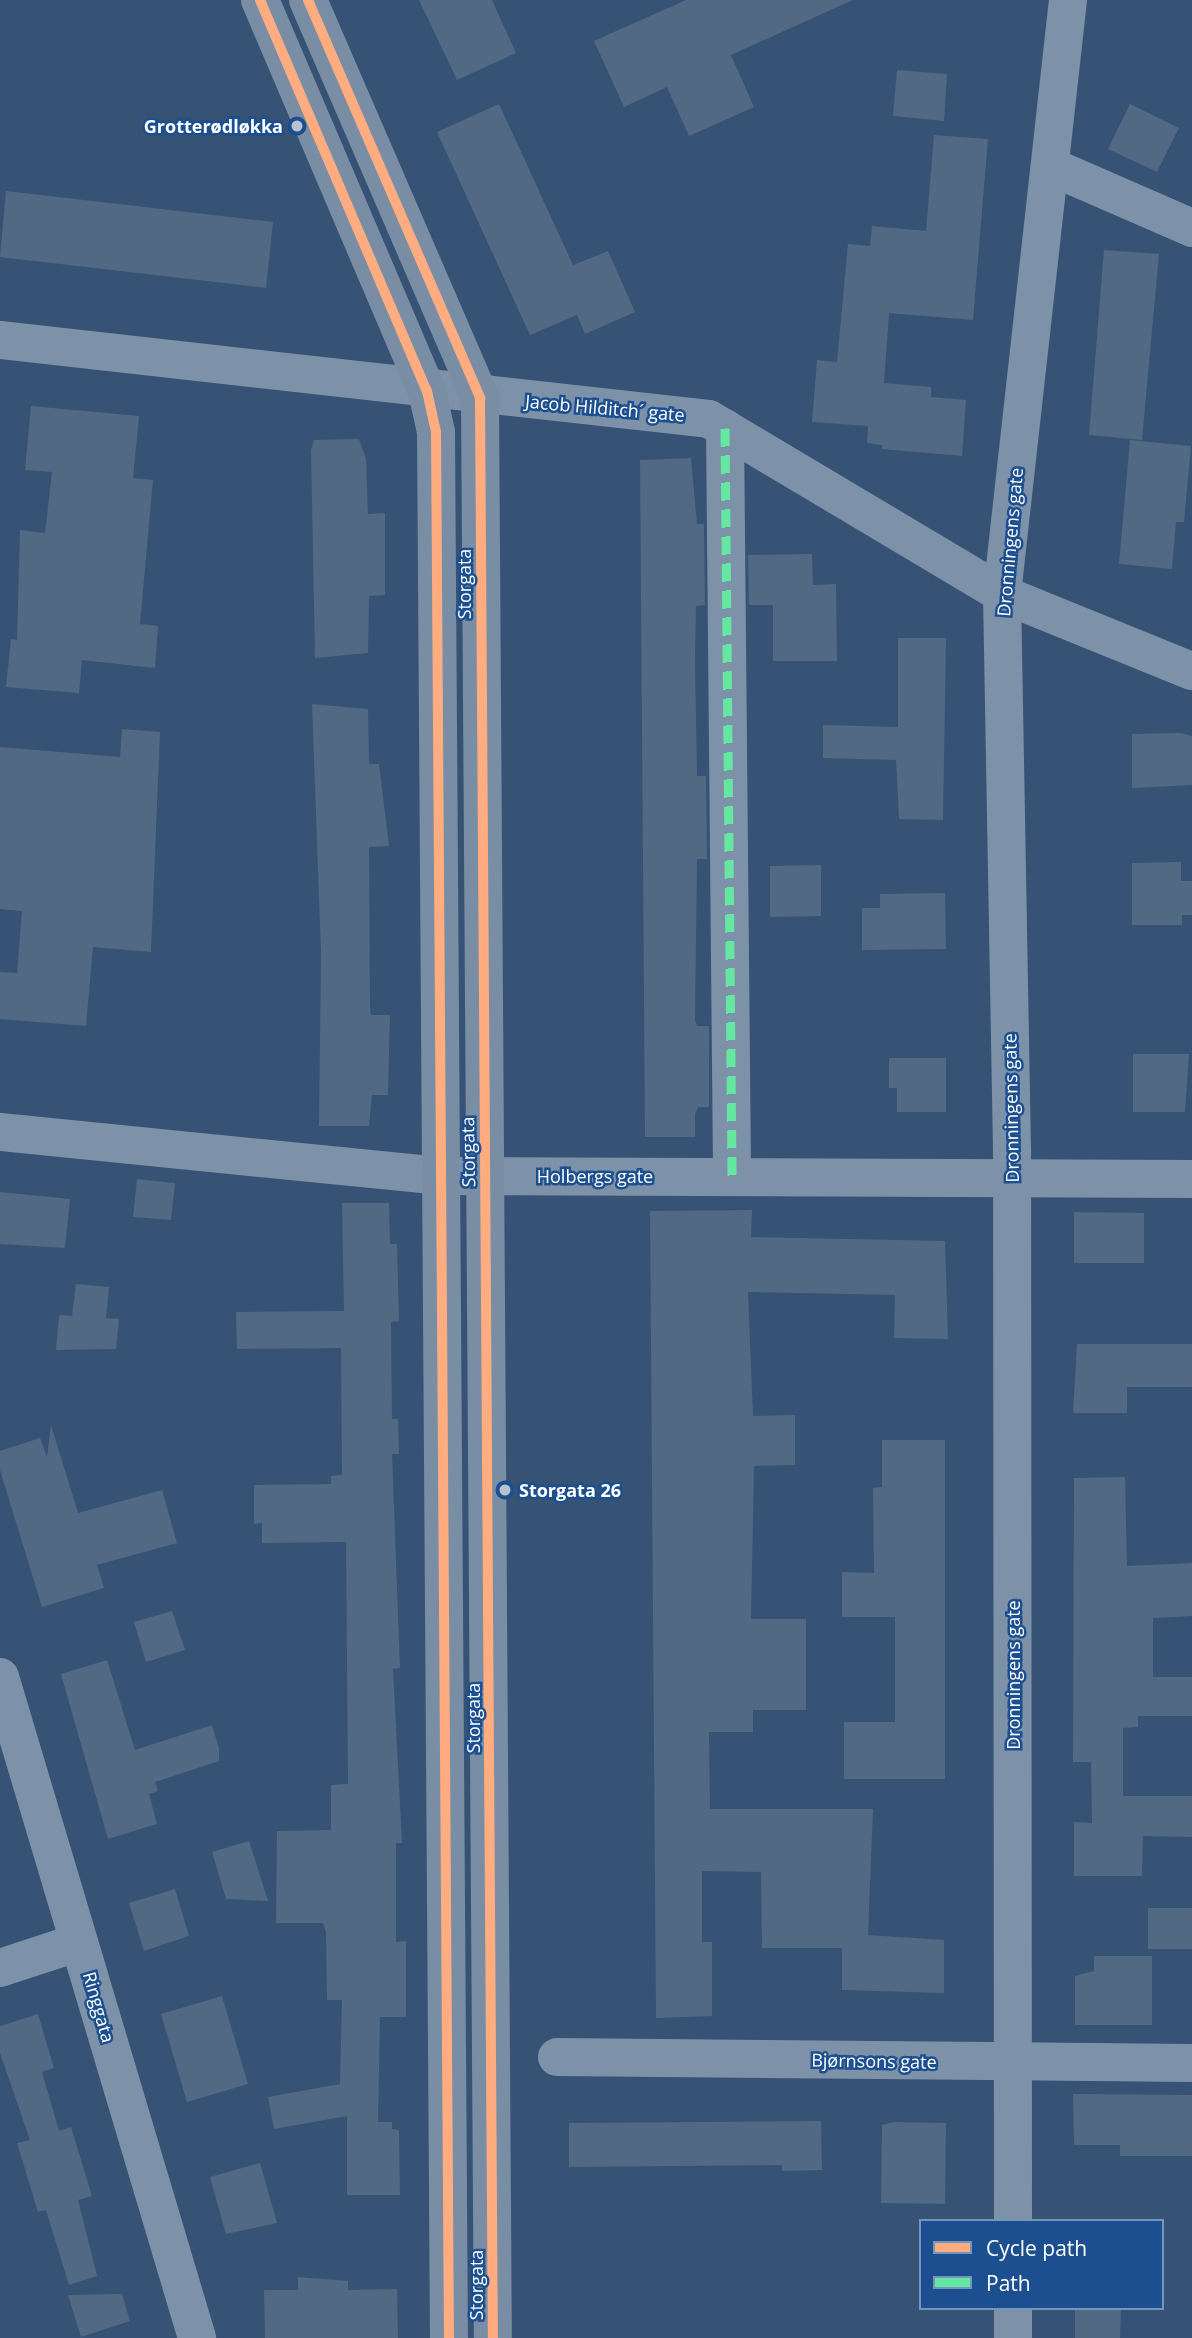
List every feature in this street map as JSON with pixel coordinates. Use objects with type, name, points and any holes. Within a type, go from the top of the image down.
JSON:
[{"type":"street","name":"Storgata","points":[[260,0],[426,391],[436,432],[449,2338]]},
{"type":"street","name":"Storgata","points":[[308,0],[480,398],[493,2338]]},
{"type":"street","name":"Dronningens gate","points":[[1013,2219],[1012,1178],[1002,594],[1052,167],[1068,0]]},
{"type":"street","points":[[1052,167],[1192,228]]},
{"type":"street","name":"Jacob Hilditch´ gate","points":[[0,340],[480,398],[659,410],[725,428],[1002,594],[1192,671]]},
{"type":"street","points":[[725,428],[732,1177]]},
{"type":"street","name":"Holbergs gate","points":[[0,1132],[443,1176],[1192,1179]]},
{"type":"street","name":"Ringgata","points":[[0,1677],[197,2338]]},
{"type":"street","points":[[0,1968],[79,1942]]},
{"type":"street","name":"Bjørnsons gate","points":[[557,2057],[1192,2063]]},
{"type":"street","points":[[1013,2310],[1013,2338]]},
{"type":"building","points":[[419,0],[492,0],[516,53],[457,80]]},
{"type":"building","points":[[686,0],[853,0],[731,55],[754,107],[689,136],[667,87],[624,107],[594,41]]},
{"type":"building","points":[[897,70],[947,74],[944,121],[893,116]]},
{"type":"building","points":[[499,104],[573,265],[608,251],[635,312],[585,334],[577,315],[530,335],[437,132]]},
{"type":"building","points":[[1130,104],[1179,128],[1157,172],[1108,149]]},
{"type":"building","points":[[934,135],[988,139],[973,320],[889,313],[884,383],[931,387],[931,397],[966,400],[962,456],[882,449],[882,445],[867,443],[868,426],[812,422],[817,360],[837,362],[848,244],[870,246],[872,226],[926,231]]},
{"type":"building","points":[[6,191],[273,222],[266,288],[0,257]]},
{"type":"building","points":[[1104,250],[1159,254],[1142,440],[1089,435]]},
{"type":"building","points":[[31,406],[139,416],[133,478],[153,480],[140,624],[158,626],[155,668],[82,660],[79,693],[6,687],[11,639],[17,640],[20,530],[45,533],[52,472],[25,470]]},
{"type":"building","points":[[359,439],[366,459],[368,514],[385,513],[385,595],[369,596],[368,653],[315,658],[311,450],[314,440]]},
{"type":"building","points":[[1130,440],[1191,446],[1184,522],[1176,522],[1172,569],[1119,564]]},
{"type":"building","points":[[691,458],[697,524],[704,524],[705,605],[696,606],[695,661],[697,776],[706,776],[707,859],[697,859],[695,1020],[697,1026],[709,1026],[709,1107],[698,1107],[695,1114],[695,1137],[645,1137],[640,460]]},
{"type":"building","points":[[812,554],[813,585],[836,584],[837,661],[773,661],[773,605],[749,605],[748,555]]},
{"type":"building","points":[[898,638],[946,638],[943,820],[899,819],[896,760],[823,758],[823,725],[898,727]]},
{"type":"building","points":[[312,704],[368,709],[369,764],[379,764],[389,846],[369,847],[370,1008],[371,1015],[390,1015],[388,1095],[372,1095],[369,1126],[319,1126],[321,952]]},
{"type":"building","points":[[122,729],[160,732],[151,952],[93,947],[86,1026],[0,1019],[0,972],[17,973],[22,911],[0,909],[0,747],[120,757]]},
{"type":"building","points":[[1181,733],[1192,736],[1192,785],[1132,788],[1132,734]]},
{"type":"building","points":[[1181,862],[1181,881],[1192,881],[1192,915],[1182,915],[1182,925],[1132,925],[1132,863]]},
{"type":"building","points":[[821,865],[821,916],[770,917],[770,866]]},
{"type":"building","points":[[945,893],[946,949],[862,950],[862,908],[880,908],[880,894]]},
{"type":"building","points":[[1133,1054],[1189,1054],[1185,1112],[1133,1112]]},
{"type":"building","points":[[889,1058],[946,1058],[946,1112],[897,1112],[897,1088],[889,1088]]},
{"type":"building","points":[[137,1179],[175,1183],[171,1220],[133,1217]]},
{"type":"building","points":[[0,1192],[70,1199],[65,1248],[0,1244]]},
{"type":"building","points":[[342,1203],[389,1203],[390,1244],[397,1244],[399,1321],[391,1322],[392,1419],[398,1419],[399,1454],[392,1454],[400,1668],[393,1669],[402,1843],[396,1843],[396,1942],[406,1941],[406,2017],[380,2017],[378,2122],[392,2122],[392,2129],[399,2130],[400,2195],[347,2195],[347,2116],[274,2129],[268,2097],[340,2084],[342,2000],[327,2000],[326,1932],[323,1923],[276,1923],[277,1831],[331,1830],[331,1785],[348,1784],[346,1542],[262,1543],[262,1523],[254,1524],[254,1485],[331,1484],[331,1476],[342,1475],[341,1348],[237,1349],[236,1312],[344,1311]]},
{"type":"building","points":[[752,1210],[751,1237],[945,1241],[948,1339],[894,1338],[895,1295],[748,1292],[753,1416],[795,1415],[795,1465],[754,1466],[751,1619],[806,1619],[806,1710],[753,1710],[753,1732],[709,1732],[710,1809],[873,1809],[868,1935],[944,1940],[944,1993],[842,1990],[842,1948],[762,1948],[761,1872],[702,1871],[702,1942],[712,1942],[712,2016],[656,2018],[650,1211]]},
{"type":"building","points":[[1074,1212],[1144,1213],[1144,1263],[1074,1263]]},
{"type":"building","points":[[76,1284],[109,1287],[106,1318],[119,1319],[116,1349],[56,1350],[59,1315],[72,1316]]},
{"type":"building","points":[[1077,1344],[1192,1344],[1192,1387],[1127,1387],[1127,1413],[1073,1413]]},
{"type":"building","points":[[51,1425],[78,1513],[162,1490],[177,1543],[97,1565],[104,1588],[42,1607],[0,1470],[0,1451],[40,1438],[47,1457]]},
{"type":"building","points":[[882,1440],[945,1440],[945,1779],[844,1779],[844,1722],[895,1722],[895,1617],[842,1617],[842,1572],[874,1573],[873,1488],[882,1487]]},
{"type":"building","points":[[1125,1477],[1127,1566],[1192,1563],[1192,1616],[1153,1618],[1153,1677],[1192,1677],[1192,1716],[1138,1716],[1138,1727],[1123,1728],[1123,1796],[1192,1796],[1192,1837],[1143,1836],[1142,1876],[1074,1876],[1074,1822],[1092,1823],[1091,1762],[1073,1762],[1074,1478]]},
{"type":"building","points":[[172,1611],[185,1650],[146,1662],[134,1622]]},
{"type":"building","points":[[107,1660],[135,1750],[212,1725],[219,1748],[219,1761],[155,1782],[158,1791],[149,1794],[157,1824],[108,1839],[61,1674]]},
{"type":"building","points":[[249,1841],[268,1901],[226,1899],[212,1852]]},
{"type":"building","points":[[175,1889],[189,1936],[144,1951],[129,1903]]},
{"type":"building","points":[[1148,1908],[1192,1908],[1192,1949],[1148,1949]]},
{"type":"building","points":[[1094,1956],[1152,1956],[1152,2025],[1075,2025],[1075,1976],[1094,1971]]},
{"type":"building","points":[[222,1996],[248,2084],[187,2102],[161,2014]]},
{"type":"building","points":[[38,2014],[54,2068],[42,2072],[59,2131],[71,2127],[92,2196],[78,2200],[97,2276],[69,2285],[46,2210],[38,2212],[17,2143],[30,2140],[0,2053],[0,2026]]},
{"type":"building","points":[[1073,2094],[1192,2095],[1192,2156],[1120,2156],[1120,2145],[1074,2145]]},
{"type":"building","points":[[821,2121],[822,2170],[782,2171],[782,2165],[569,2167],[569,2123]]},
{"type":"building","points":[[894,2122],[946,2123],[945,2204],[881,2203],[882,2125]]},
{"type":"building","points":[[260,2163],[277,2223],[226,2234],[210,2177]]},
{"type":"building","points":[[298,2277],[348,2281],[348,2290],[397,2289],[398,2338],[265,2338],[264,2290],[298,2290]]},
{"type":"building","points":[[122,2294],[130,2321],[81,2337],[68,2295]]},
{"type":"building","points":[[1075,2310],[1121,2310],[1120,2338],[1075,2338]]},
{"type":"marked path","points":[[725,428],[732,1177]]},
{"type":"cycle path","points":[[260,0],[427,391],[436,432],[449,2338]]},
{"type":"cycle path","points":[[308,0],[480,398],[493,2338]]},
{"type":"place","name":"Grotterødløkka","points":[[297,126]]},
{"type":"place","name":"Storgata 26","points":[[505,1490]]}]
